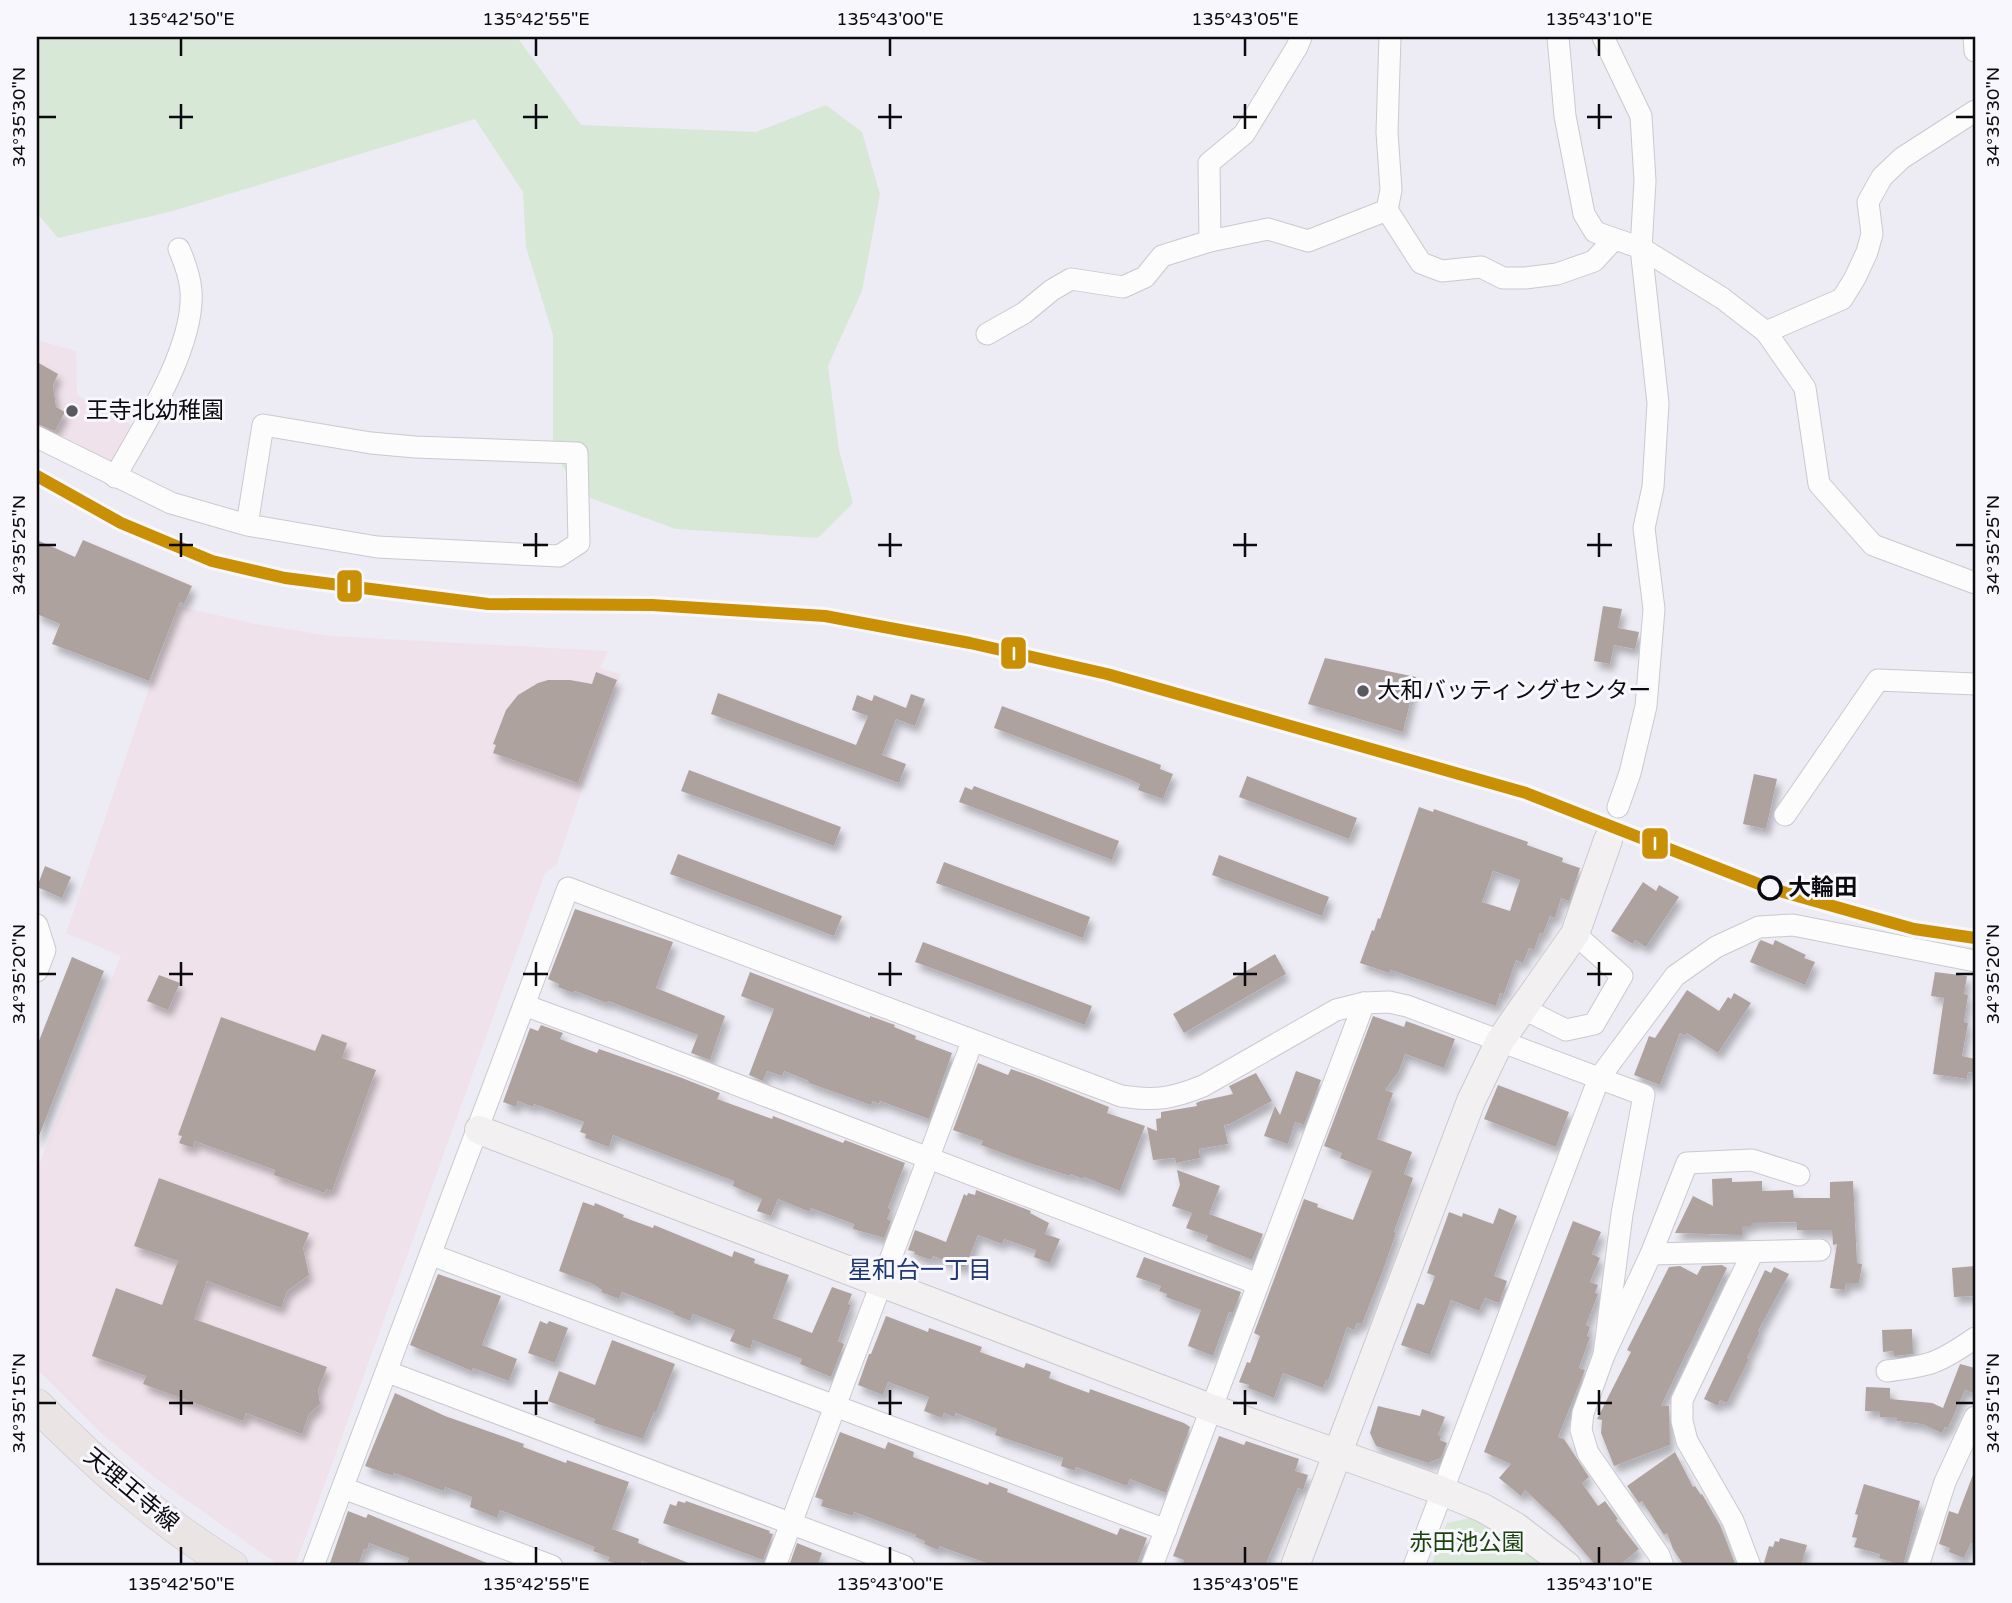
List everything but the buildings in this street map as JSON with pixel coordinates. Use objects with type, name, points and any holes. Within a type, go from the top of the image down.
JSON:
[{"type":"main road","name":"天理王寺線","points":[[37,1405],[133,1494],[222,1563]]},
{"type":"street","points":[[1210,241],[1209,163],[1244,134],[1301,37]]},
{"type":"street","points":[[1390,37],[1387,132],[1391,190],[1387,210],[1421,263],[1442,271],[1481,267],[1503,278],[1525,278],[1557,274],[1594,261],[1614,239]]},
{"type":"street","points":[[1558,37],[1565,116],[1584,214],[1595,232],[1641,248],[1723,298],[1766,332],[1805,388],[1819,484],[1873,545],[1975,583]]},
{"type":"street","points":[[1602,37],[1641,116],[1645,181],[1641,248],[1658,404],[1653,487],[1644,528],[1654,609],[1646,706],[1630,773],[1618,807]]},
{"type":"street","points":[[1974,37],[1975,51]]},
{"type":"street","points":[[1766,332],[1842,299],[1867,252],[1872,234],[1868,202],[1882,177],[1902,158],[1975,111]]},
{"type":"street","points":[[987,334],[1024,313],[1052,290],[1071,279],[1123,287],[1145,277],[1162,256],[1210,241],[1268,229],[1308,241],[1387,210]]},
{"type":"street","points":[[115,477],[171,372],[189,318],[191,293],[188,270],[179,249]]},
{"type":"street","points":[[37,437],[171,503],[247,525],[377,547],[559,556],[579,543],[577,453],[415,447],[370,443],[262,425],[247,525]]},
{"type":"street","points":[[1784,815],[1878,680],[1975,684]]},
{"type":"street","points":[[1295,1566],[1471,1101],[1500,1041],[1575,934],[1608,840]]},
{"type":"street","points":[[313,1566],[568,888],[1121,1096],[1149,1100],[1181,1095],[1203,1086],[1336,1010],[1364,1003],[1389,1002],[1407,1006],[1644,1095],[1622,1214],[1604,1355]]},
{"type":"street","points":[[37,925],[45,950],[37,971]]},
{"type":"street","points":[[1414,1566],[1600,1078],[1675,976],[1716,947],[1759,927],[1793,925],[1975,961]]},
{"type":"street","points":[[1522,1007],[1566,1030],[1594,1024],[1622,976],[1575,934]]},
{"type":"street","points":[[1152,1566],[1364,1003]]},
{"type":"street","points":[[524,1005],[1258,1283]]},
{"type":"street","points":[[775,1566],[972,1041]]},
{"type":"street","points":[[479,1130],[1213,1409],[1443,1491],[1483,1508],[1517,1527],[1567,1566]]},
{"type":"street","points":[[1663,1566],[1659,1555],[1588,1453],[1581,1430],[1583,1413],[1604,1355],[1651,1254],[1687,1163],[1752,1160],[1799,1175]]},
{"type":"street","points":[[1651,1254],[1820,1251]]},
{"type":"street","points":[[1750,1566],[1733,1521],[1687,1441],[1682,1421],[1682,1400],[1753,1252]]},
{"type":"street","points":[[432,1255],[1166,1530]]},
{"type":"street","points":[[1887,1371],[1924,1367],[1944,1359],[1975,1338]]},
{"type":"street","points":[[388,1372],[904,1566]]},
{"type":"street","points":[[1921,1566],[1945,1482],[1975,1418]]},
{"type":"street","points":[[343,1489],[552,1566]]},
{"type":"shaded area","name":"王寺北幼稚園","points":[[37,340],[76,351],[77,395],[136,427],[119,457],[109,464],[37,429]]},
{"type":"shaded area","points":[[177,606],[256,624],[331,636],[608,651],[600,668],[621,674],[556,866],[545,873],[297,1561],[291,1566],[280,1566],[158,1480],[102,1434],[37,1369],[37,1170],[121,956],[66,933]]},
{"type":"green space","points":[[37,37],[517,37],[581,125],[756,132],[826,105],[862,132],[880,194],[862,291],[828,366],[839,450],[853,503],[818,538],[676,529],[579,494],[553,450],[553,335],[526,247],[523,192],[475,119],[173,211],[58,238],[37,213]]},
{"type":"green space","name":"赤田池公園","points":[[1470,1518],[1508,1537],[1544,1566],[1431,1566],[1447,1523]]},
{"type":"tunnel","points":[[1608,840],[1618,807]]},
{"type":"transit line","name":"I","points":[[37,476],[121,523],[212,561],[285,578],[488,604],[652,605],[825,616],[970,643],[1107,674],[1526,793],[1769,888],[1914,929],[1975,938]]},
{"type":"place","name":"王寺北幼稚園","points":[[72,411]]},
{"type":"place","name":"大和バッティングセンター","points":[[1363,691]]},
{"type":"place","name":"大輪田","points":[[1770,888]]},
{"type":"district","name":"星和台一丁目","points":[[920,1270]]}]
